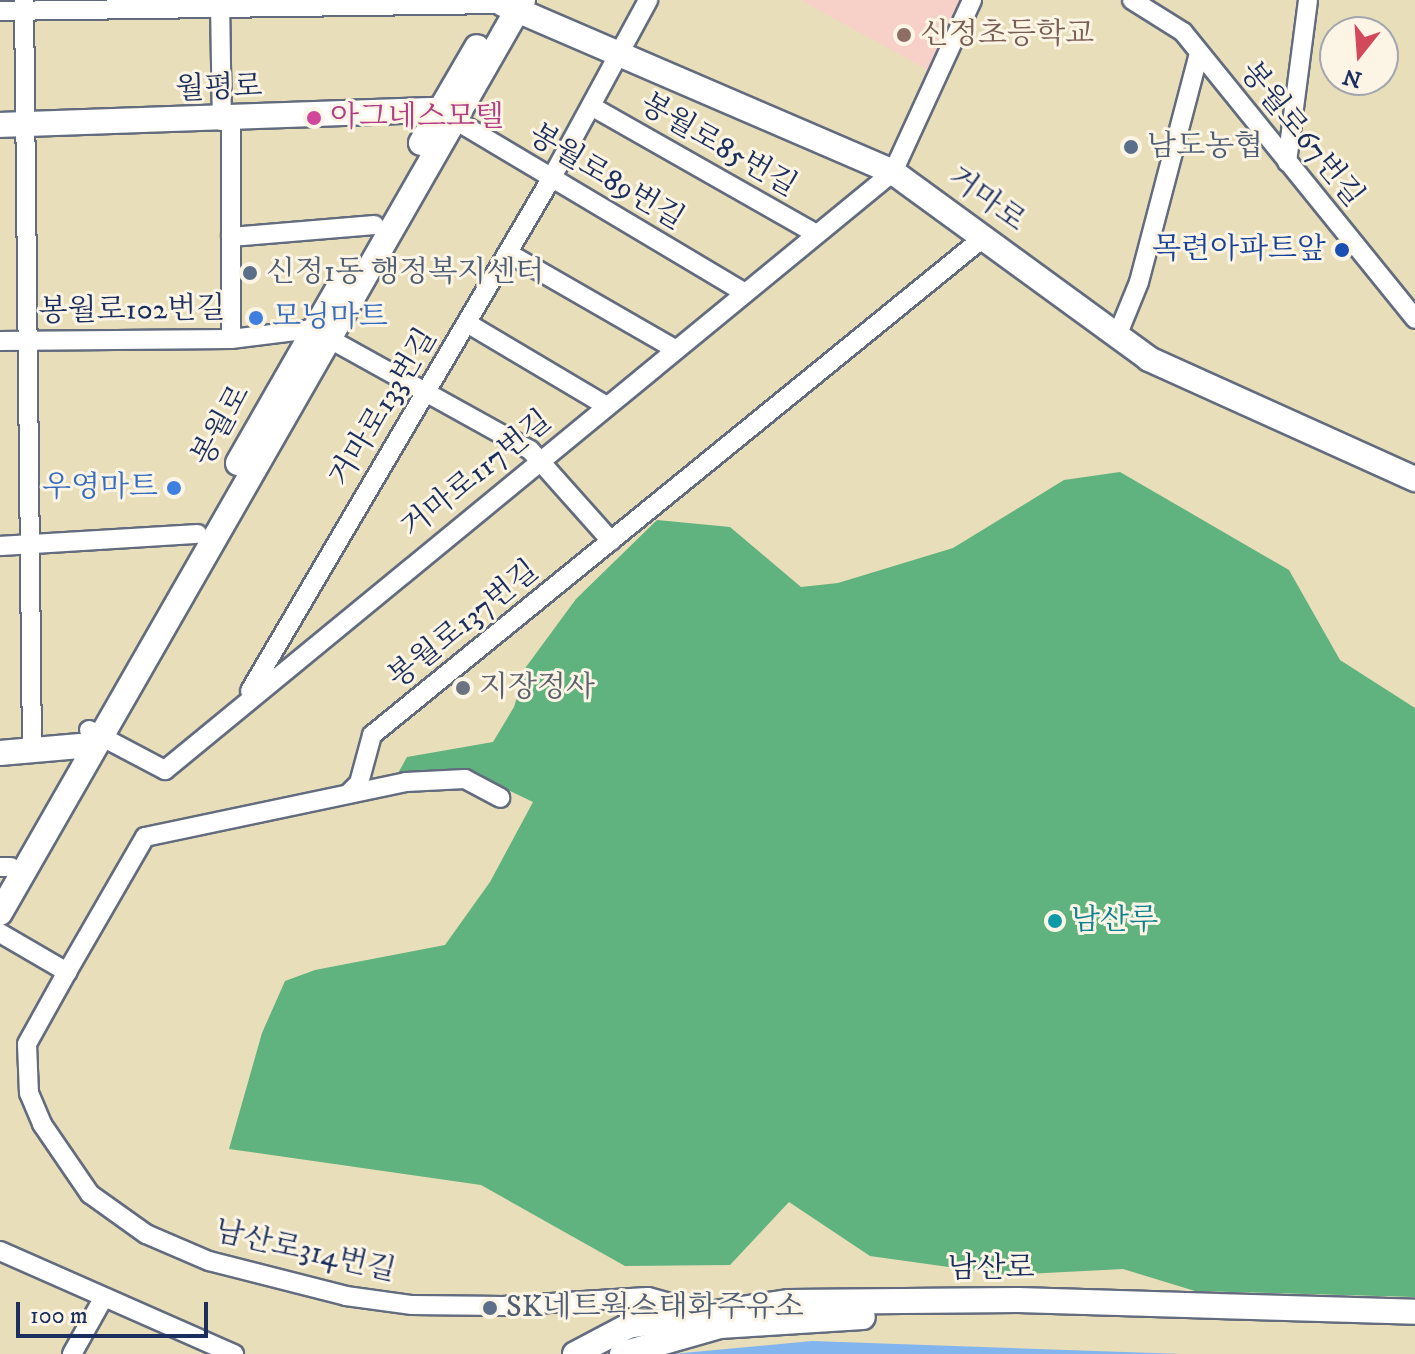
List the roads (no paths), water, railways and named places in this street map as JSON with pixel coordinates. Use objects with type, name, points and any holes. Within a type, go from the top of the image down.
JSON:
[{"type":"main road","name":"거마로","points":[[511,4],[617,55],[893,172],[1149,359],[1415,479]]},
{"type":"main road","name":"봉월로","points":[[4,874],[90,738],[198,534],[321,333],[375,225],[447,115],[511,4]]},
{"type":"main road","name":"월평로","points":[[0,125],[447,115]]},
{"type":"main road","points":[[321,333],[447,115]]},
{"type":"main road","points":[[0,913],[90,738],[299,372]]},
{"type":"main road","points":[[0,753],[32,752],[90,738]]},
{"type":"main road","name":"남산로","points":[[616,1345],[628,1326],[701,1311],[789,1302],[1018,1300],[1415,1312]]},
{"type":"main road","name":"남산로","points":[[575,1354],[720,1326],[1046,1311],[1415,1320]]},
{"type":"street","name":"거마로133번길","points":[[243,703],[551,179],[648,0]]},
{"type":"street","points":[[893,172],[972,0]]},
{"type":"street","name":"봉월로67번길","points":[[1132,0],[1183,32],[1415,319]]},
{"type":"street","points":[[1287,162],[1308,0]]},
{"type":"street","points":[[0,11],[24,6],[511,4]]},
{"type":"street","points":[[220,5],[231,237],[231,339]]},
{"type":"street","points":[[24,6],[32,752]]},
{"type":"street","points":[[1117,336],[1139,282],[1199,53]]},
{"type":"street","name":"봉월로85번길","points":[[591,106],[816,234]]},
{"type":"street","name":"봉월로89번길","points":[[447,115],[745,293]]},
{"type":"street","name":"거마로117번길","points":[[90,738],[165,770],[893,172]]},
{"type":"street","points":[[231,237],[375,225]]},
{"type":"street","name":"봉월로137번길","points":[[350,792],[359,783],[372,735],[983,238]]},
{"type":"street","points":[[508,253],[675,349]]},
{"type":"street","points":[[467,323],[607,406]]},
{"type":"street","points":[[321,333],[541,459],[611,541]]},
{"type":"street","name":"봉월로102번길","points":[[0,341],[231,339],[321,333]]},
{"type":"street","points":[[0,546],[198,534]]},
{"type":"street","points":[[0,933],[67,972],[145,837],[350,792],[465,779],[500,798]]},
{"type":"street","name":"남산로314번길","points":[[67,972],[27,1044],[29,1093],[42,1124],[90,1194],[146,1234],[209,1261],[346,1296],[412,1305],[503,1306],[599,1297],[648,1297],[701,1311],[720,1326]]},
{"type":"street","points":[[0,1251],[234,1354]]},
{"type":"street","points":[[72,1354],[98,1295]]},
{"type":"street","points":[[599,1297],[613,1315],[616,1345]]},
{"type":"water","points":[[812,1341],[1182,1354],[672,1354]]},
{"type":"place","name":"신정초등학교","points":[[904,35]]},
{"type":"place","name":"아그네스모텔","points":[[314,118]]},
{"type":"place","name":"남도농협","points":[[1131,147]]},
{"type":"place","name":"목련아파트앞","points":[[1342,250]]},
{"type":"place","name":"신정1동 행정복지센터","points":[[250,273]]},
{"type":"place","name":"모닝마트","points":[[256,318]]},
{"type":"place","name":"우영마트","points":[[174,488]]},
{"type":"place","name":"지장정사","points":[[463,688]]},
{"type":"place","name":"남산루","points":[[1055,921]]},
{"type":"place","name":"SK네트웍스태화주유소","points":[[490,1308]]}]
